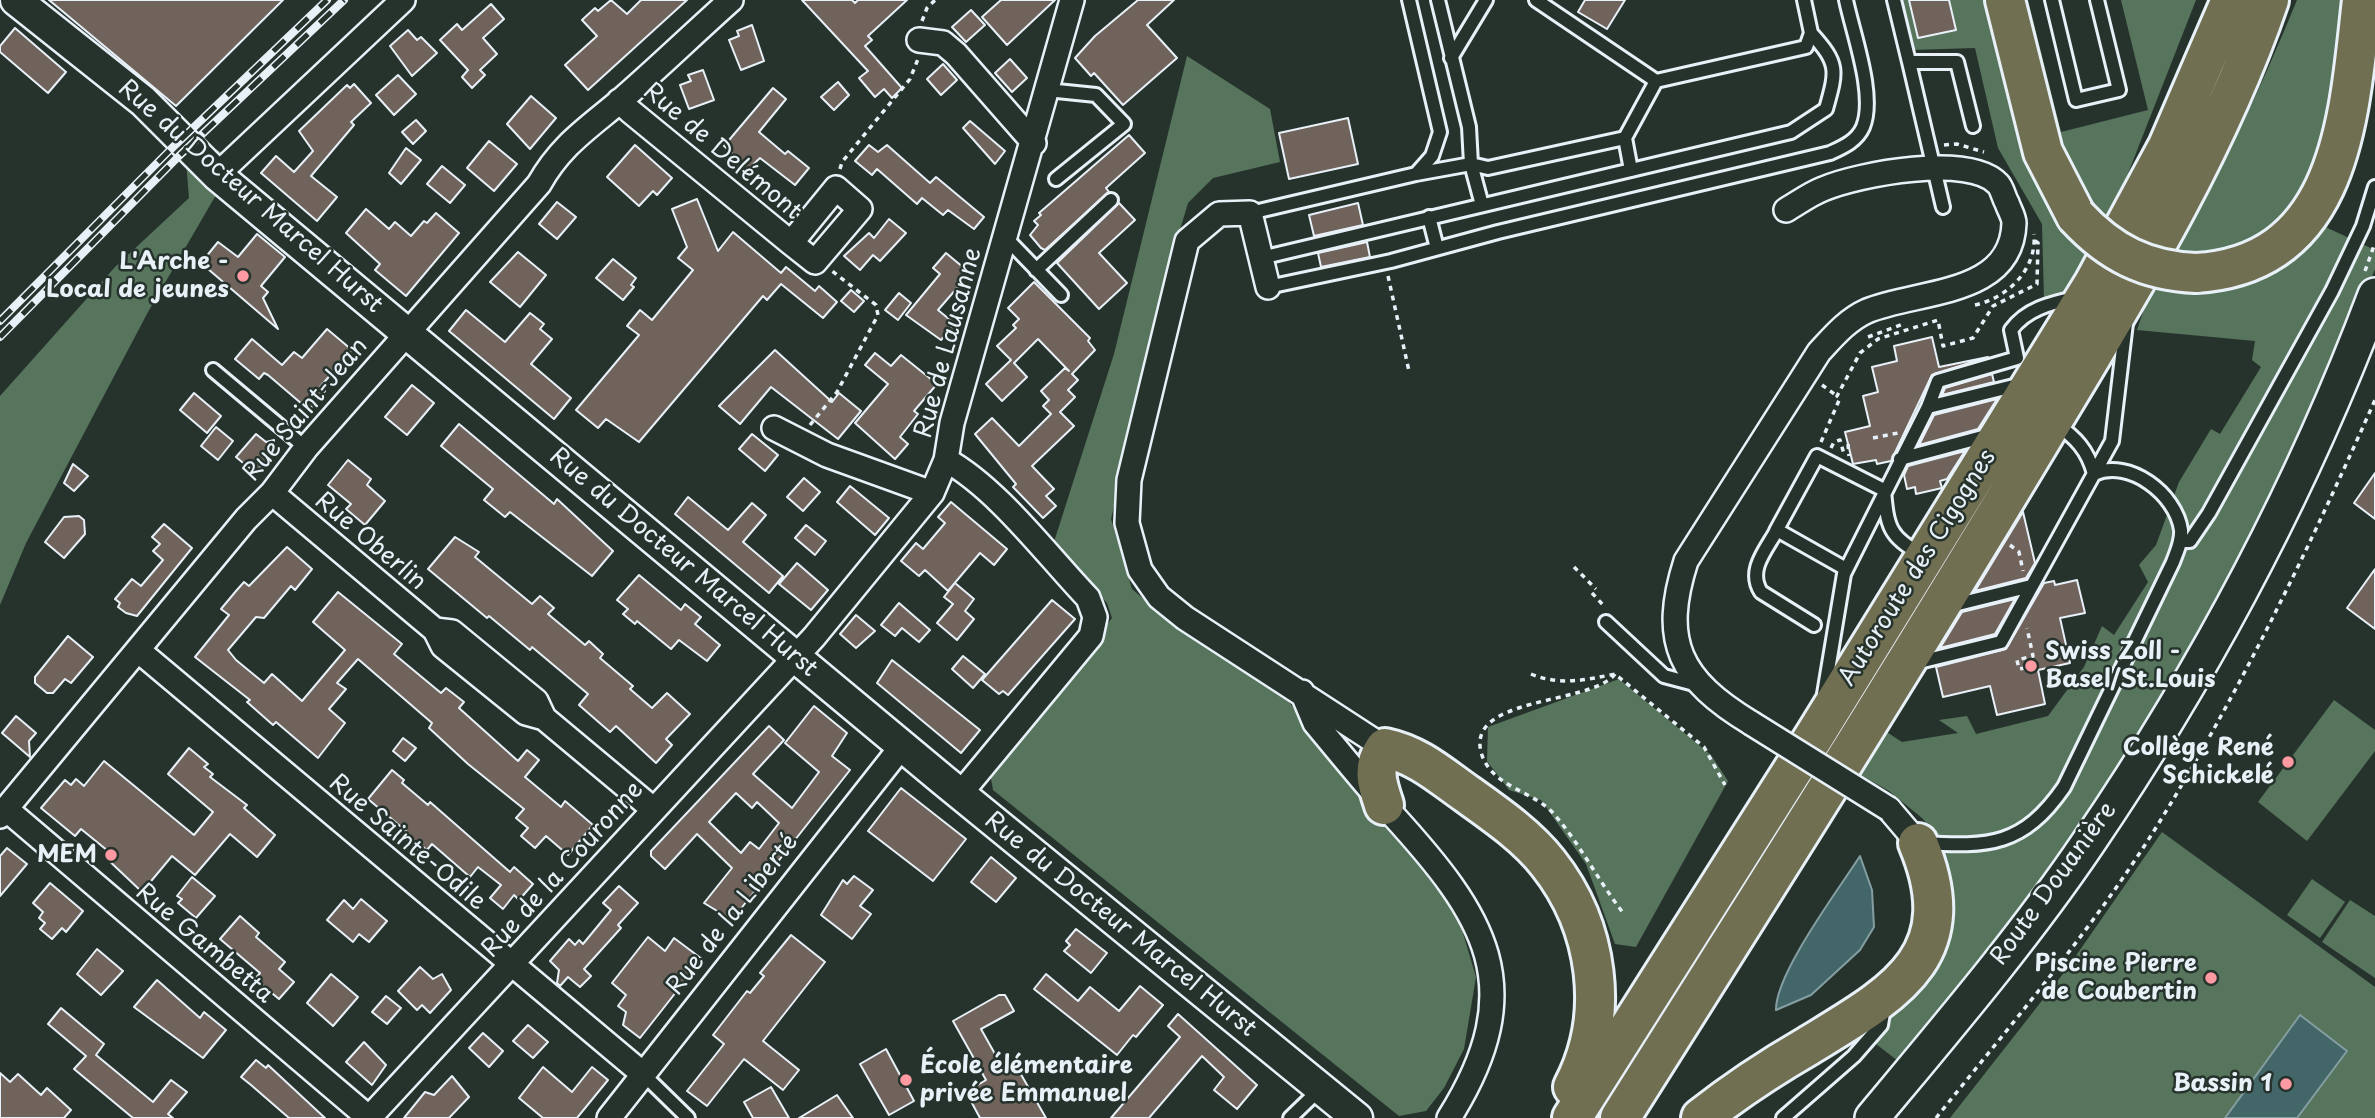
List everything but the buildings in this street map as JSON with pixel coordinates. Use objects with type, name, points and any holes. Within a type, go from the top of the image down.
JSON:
[{"type":"highway","points":[[2005,0],[2043,152],[2076,216],[2102,242],[2131,260],[2161,270],[2196,273],[2220,272],[2276,246],[2306,219],[2325,190],[2347,125],[2362,0]]},
{"type":"highway","name":"Autoroute des Cigognes","points":[[1572,1118],[1815,735],[1943,564],[2029,413],[2085,295],[2132,218],[2168,146],[2231,0]]},
{"type":"highway","name":"Autoroute des Cigognes","points":[[2029,413],[2127,299],[2194,178],[2223,116],[2269,0]]},
{"type":"highway","name":"Autoroute des Cigognes","points":[[1620,1118],[1939,609],[1943,564]]},
{"type":"highway","points":[[1384,805],[1375,771],[1385,748],[1409,753],[1502,819],[1548,862],[1574,905],[1594,960],[1597,1004],[1580,1074],[1557,1118]]},
{"type":"highway","points":[[1701,1118],[1749,1081],[1885,999],[1903,983],[1922,955],[1929,933],[1934,895],[1931,874],[1918,843]]},
{"type":"main road","name":"Route Douanière","points":[[1872,1118],[2060,882],[2169,717],[2260,559],[2343,380],[2368,288]]},
{"type":"street","name":"Rue du Docteur Marcel Hurst","points":[[16,0],[143,101],[217,175],[795,657],[1357,1118]]},
{"type":"street","points":[[217,175],[403,0]]},
{"type":"street","name":"Rue Saint-Jean","points":[[3,812],[246,519],[272,493],[306,448],[539,184],[550,164],[573,137],[619,101],[732,0]]},
{"type":"street","name":"Rue de Lausanne","points":[[795,657],[932,493],[946,460],[953,424],[1072,0]]},
{"type":"street","points":[[919,40],[943,43],[956,54],[1034,143]]},
{"type":"street","name":"Rue de Delémont","points":[[619,101],[791,243],[815,262],[860,209],[836,188],[791,243]]},
{"type":"street","points":[[1786,210],[1823,188],[1907,169],[1935,170],[1950,167],[1978,172],[1998,184],[2014,221],[2009,252],[1987,276],[1957,288],[1903,299],[1865,312],[1844,325],[1819,352],[1686,561],[1676,592],[1673,616],[1681,651],[1698,685],[1719,704],[1889,809],[1918,843]]},
{"type":"street","points":[[1268,287],[1250,213],[1219,214],[1187,241],[1129,480],[1127,523],[1140,570],[1160,597],[1185,618],[1303,692],[1385,748]]},
{"type":"street","points":[[774,428],[883,478],[932,493]]},
{"type":"street","points":[[946,460],[983,487],[1088,598],[1095,617],[1091,636],[960,794]]},
{"type":"street","name":"Rue Oberlin","points":[[272,493],[435,630],[452,632],[536,701],[544,718],[653,809]]},
{"type":"street","name":"Rue Sainte-Odile","points":[[139,651],[643,1074]]},
{"type":"street","name":"Rue de la Couronne","points":[[369,1118],[795,657]]},
{"type":"street","points":[[1303,692],[1315,723],[1458,893],[1474,919],[1488,955],[1493,993],[1486,1040],[1468,1088],[1449,1118]]},
{"type":"street","name":"Rue de la Liberté","points":[[609,1118],[902,746]]},
{"type":"street","name":"Rue Gambetta","points":[[3,812],[369,1118]]},
{"type":"lane","points":[[1409,0],[1440,132],[1432,156],[1416,174]]},
{"type":"lane","points":[[1438,0],[1469,127],[1471,164],[1482,205]]},
{"type":"lane","points":[[1451,58],[1486,0]]},
{"type":"lane","points":[[1536,0],[1656,81],[1806,47],[1811,33]]},
{"type":"lane","points":[[1261,258],[1791,132],[1825,109],[1834,81],[1832,56],[1811,33],[1804,0]]},
{"type":"lane","points":[[1268,287],[1385,263],[1830,153],[1848,145],[1863,129],[1869,103],[1846,0]]},
{"type":"lane","points":[[1894,0],[1943,207]]},
{"type":"lane","points":[[2052,0],[2076,100],[2119,90],[2098,0]]},
{"type":"lane","points":[[1909,62],[1957,62],[1973,126]]},
{"type":"lane","points":[[1631,170],[1625,138],[1656,81]]},
{"type":"lane","points":[[1046,90],[1096,95],[1124,124],[1056,179]]},
{"type":"lane","points":[[1250,213],[1416,174],[1471,164],[1488,168],[1625,138]]},
{"type":"lane","points":[[2180,541],[2190,541],[2216,501],[2332,291],[2364,226],[2375,187]]},
{"type":"lane","points":[[1036,270],[1111,200]]},
{"type":"lane","points":[[1429,218],[1437,248]]},
{"type":"lane","points":[[1005,237],[1061,295]]},
{"type":"lane","points":[[1815,735],[1846,569],[1928,407],[1938,381],[2017,358],[2011,330],[2020,318],[2050,303],[2085,295]]},
{"type":"lane","points":[[1904,665],[2001,642],[2112,441],[2127,299]]},
{"type":"lane","points":[[213,370],[306,448]]},
{"type":"lane","points":[[1928,407],[2029,413],[2076,438],[2091,460],[2094,474]]},
{"type":"lane","points":[[1900,459],[2029,413]]},
{"type":"lane","points":[[1814,625],[1761,592],[1757,585],[1756,567],[1817,456],[1884,490]]},
{"type":"lane","points":[[1918,843],[1965,846],[1993,842],[2025,831],[2046,814],[2064,787],[2173,562],[2180,541],[2178,520],[2167,499],[2146,481],[2113,470],[2094,474]]},
{"type":"lane","points":[[1884,490],[1886,517],[1894,536],[1943,564]]},
{"type":"lane","points":[[1776,531],[1846,569]]},
{"type":"lane","points":[[1939,609],[2031,586]]},
{"type":"lane","points":[[1606,622],[1664,676],[1698,685]]},
{"type":"lane","points":[[1783,1118],[1854,1056],[1881,1025],[1885,999]]},
{"type":"lane","points":[[643,1074],[688,1118]]},
{"type":"lane","points":[[1290,1118],[1320,1089]]},
{"type":"path","name":"Rue de Delémont","points":[[836,188],[842,162],[910,79],[919,56],[919,40]]},
{"type":"path","points":[[1817,456],[1823,431],[1840,398],[1837,396],[1860,354],[1878,339],[1938,320],[1942,346],[1973,338],[1993,306],[2036,284],[2038,243],[2034,240]]},
{"type":"path","points":[[2368,288],[2375,243]]},
{"type":"path","points":[[799,441],[841,385],[878,315],[876,305],[835,273],[815,262]]},
{"type":"path","points":[[1385,263],[1409,371]]},
{"type":"path","points":[[1936,1118],[2066,956],[2157,826],[2252,659],[2323,516],[2375,400]]},
{"type":"path","points":[[1574,567],[1596,589]]},
{"type":"path","points":[[1592,593],[1606,607]]},
{"type":"path","points":[[1531,674],[1552,681],[1574,682],[1615,674]]},
{"type":"path","points":[[1615,674],[1704,747],[1725,785]]},
{"type":"path","points":[[1615,674],[1595,688],[1521,706],[1495,718],[1484,729],[1480,751],[1486,764],[1499,778],[1552,812],[1624,914]]},
{"type":"green space","points":[[1899,0],[1992,0],[2092,252],[2076,292],[2044,299],[2042,224],[1998,148],[1975,48],[1911,50]]},
{"type":"green space","points":[[2014,0],[2028,0],[2061,132],[2148,110],[2121,0],[2196,0],[2107,227],[2064,164]]},
{"type":"green space","points":[[2297,0],[2352,0],[2338,111],[2298,211],[2258,246],[2170,257],[2239,131]]},
{"type":"green space","points":[[1187,56],[1270,109],[1280,162],[1213,178],[1188,203],[1167,273],[1111,519],[1132,589],[1176,627],[1289,702],[1457,913],[1476,977],[1464,1049],[1444,1088],[1426,1111],[1399,1116],[993,790],[991,778],[1112,618],[1107,603],[1053,545],[1114,354]]},
{"type":"green space","points":[[204,143],[221,152],[216,195],[148,312],[26,543],[0,605],[0,396],[115,267],[189,198],[186,161]]},
{"type":"green space","points":[[2319,224],[2375,250],[2375,269],[2339,360],[2263,528],[2170,691],[2067,850],[1902,1064],[1859,1031],[1911,992],[1941,857],[1933,831],[1922,818],[1889,791],[1852,770],[1885,731],[1902,742],[1958,733],[1939,720],[1967,716],[1976,734],[2048,716],[2084,667],[2102,626],[2114,635],[2148,582],[2139,565],[2156,545],[2179,482],[2211,429],[2220,434],[2261,367],[2252,360],[2255,341],[2137,330],[2153,282]]},
{"type":"green space","points":[[1619,679],[1711,755],[1728,781],[1636,947],[1615,944],[1586,864],[1541,800],[1509,790],[1487,761],[1488,727]]},
{"type":"green space","points":[[2334,700],[2375,730],[2375,751],[2307,841],[2258,802]]},
{"type":"green space","name":"Piscine Pierre de Coubertin","points":[[2162,832],[2375,987],[2375,1118],[1950,1118],[2066,970]]},
{"type":"green space","points":[[2312,879],[2345,902],[2320,938],[2287,915]]},
{"type":"green space","points":[[2350,900],[2375,916],[2375,978],[2322,942]]},
{"type":"water","points":[[1860,856],[1872,890],[1874,927],[1860,950],[1811,995],[1776,1010],[1778,994],[1797,954]]},
{"type":"water","name":"Bassin 1","points":[[2300,1015],[2347,1051],[2297,1118],[2225,1118]]},
{"type":"railway","points":[[0,321],[171,149],[327,0]]},
{"type":"railway","points":[[0,337],[179,156],[344,0]]},
{"type":"place","name":"L'Arche - Local de jeunes","points":[[243,276]]},
{"type":"place","name":"Swiss Zoll - Basel/St.Louis","points":[[2031,666]]},
{"type":"place","name":"Collège René Schickelé","points":[[2288,762]]},
{"type":"place","name":"MEM","points":[[111,855]]},
{"type":"place","name":"Piscine Pierre de Coubertin","points":[[2211,978]]},
{"type":"place","name":"École élémentaire privée Emmanuel","points":[[906,1080]]},
{"type":"place","name":"Bassin 1","points":[[2286,1084]]}]
